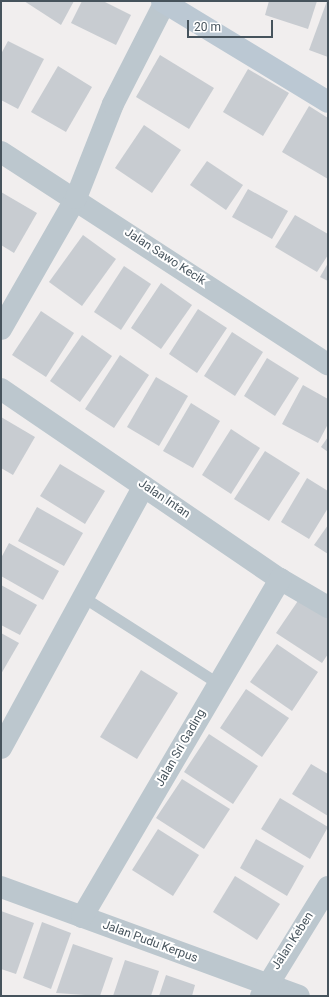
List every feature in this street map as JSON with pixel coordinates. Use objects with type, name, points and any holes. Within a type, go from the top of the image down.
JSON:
[{"type":"street","points":[[1,329],[76,198],[113,104],[164,2],[328,102]]},
{"type":"street","name":"Jalan Sawo Kecik","points":[[1,152],[76,198],[328,364]]},
{"type":"street","name":"Jalan Intan","points":[[1,389],[280,579],[328,607]]},
{"type":"street","points":[[1,748],[144,486]]},
{"type":"street","name":"Jalan Sri Gading","points":[[82,917],[280,579]]},
{"type":"street","name":"Jalan Pudu Kerpus","points":[[1,887],[82,917],[263,990],[299,996]]},
{"type":"street","name":"Jalan Keben","points":[[263,990],[328,887]]},
{"type":"lane","points":[[83,597],[218,684]]},
{"type":"building","points":[[24,1],[74,1],[61,25]]},
{"type":"building","points":[[82,1],[103,1],[131,15],[116,45],[71,23]]},
{"type":"building","points":[[269,1],[317,1],[308,29],[265,15]]},
{"type":"building","points":[[328,1],[328,57],[309,50]]},
{"type":"building","points":[[8,41],[44,59],[18,109],[1,100],[1,54]]},
{"type":"building","points":[[160,55],[214,88],[189,129],[136,97]]},
{"type":"building","points":[[58,66],[92,87],[66,132],[31,112]]},
{"type":"building","points":[[248,69],[289,93],[263,136],[223,112]]},
{"type":"building","points":[[309,106],[328,118],[328,179],[282,152]]},
{"type":"building","points":[[144,125],[181,150],[152,193],[115,168]]},
{"type":"building","points":[[207,161],[243,185],[226,210],[190,185]]},
{"type":"building","points":[[248,189],[288,211],[272,239],[232,217]]},
{"type":"building","points":[[1,192],[37,213],[14,253],[1,245]]},
{"type":"building","points":[[295,215],[328,234],[328,255],[317,272],[275,247]]},
{"type":"building","points":[[83,235],[116,259],[82,306],[49,282]]},
{"type":"building","points":[[328,263],[328,281],[320,277]]},
{"type":"building","points":[[124,266],[151,284],[121,330],[94,312]]},
{"type":"building","points":[[161,283],[192,305],[161,349],[131,328]]},
{"type":"building","points":[[198,309],[227,328],[197,373],[169,354]]},
{"type":"building","points":[[41,311],[74,333],[46,377],[12,355]]},
{"type":"building","points":[[232,332],[263,352],[235,396],[204,376]]},
{"type":"building","points":[[82,335],[112,356],[80,402],[50,381]]},
{"type":"building","points":[[120,355],[149,375],[114,428],[85,409]]},
{"type":"building","points":[[267,358],[299,378],[275,416],[244,396]]},
{"type":"building","points":[[156,377],[188,396],[159,446],[127,427]]},
{"type":"building","points":[[303,385],[328,399],[328,424],[318,443],[282,424]]},
{"type":"building","points":[[191,403],[220,421],[193,468],[163,451]]},
{"type":"building","points":[[1,417],[35,437],[13,475],[1,468]]},
{"type":"building","points":[[231,429],[260,448],[231,494],[202,475]]},
{"type":"building","points":[[328,437],[328,452],[321,447]]},
{"type":"building","points":[[265,451],[300,473],[269,521],[234,499]]},
{"type":"building","points":[[60,464],[105,491],[85,524],[40,496]]},
{"type":"building","points":[[307,478],[328,491],[328,508],[309,539],[281,522]]},
{"type":"building","points":[[37,507],[83,533],[64,566],[18,541]]},
{"type":"building","points":[[328,525],[328,554],[314,545]]},
{"type":"building","points":[[9,543],[59,571],[43,600],[1,576],[1,558]]},
{"type":"building","points":[[1,585],[37,605],[20,635],[1,625]]},
{"type":"building","points":[[302,595],[328,612],[328,654],[322,663],[276,633]]},
{"type":"building","points":[[1,633],[19,643],[1,674]]},
{"type":"building","points":[[277,644],[318,672],[292,711],[250,682]]},
{"type":"building","points":[[141,670],[178,693],[137,759],[100,737]]},
{"type":"building","points":[[246,689],[289,718],[262,757],[220,728]]},
{"type":"building","points":[[209,734],[258,766],[233,804],[184,772]]},
{"type":"building","points":[[311,764],[328,774],[328,816],[292,794]]},
{"type":"building","points":[[182,779],[230,809],[204,849],[156,818]]},
{"type":"building","points":[[280,798],[328,827],[310,859],[261,829]]},
{"type":"building","points":[[158,829],[199,855],[173,896],[132,870]]},
{"type":"building","points":[[256,839],[304,866],[287,896],[240,868]]},
{"type":"building","points":[[235,876],[280,904],[257,940],[213,912]]},
{"type":"building","points":[[1,911],[34,923],[16,974],[1,969]]},
{"type":"building","points":[[42,922],[71,933],[51,989],[23,978]]},
{"type":"building","points":[[73,944],[113,958],[100,996],[56,993]]},
{"type":"building","points":[[125,960],[159,971],[151,996],[113,996]]},
{"type":"building","points":[[166,975],[195,985],[192,996],[159,996]]}]
